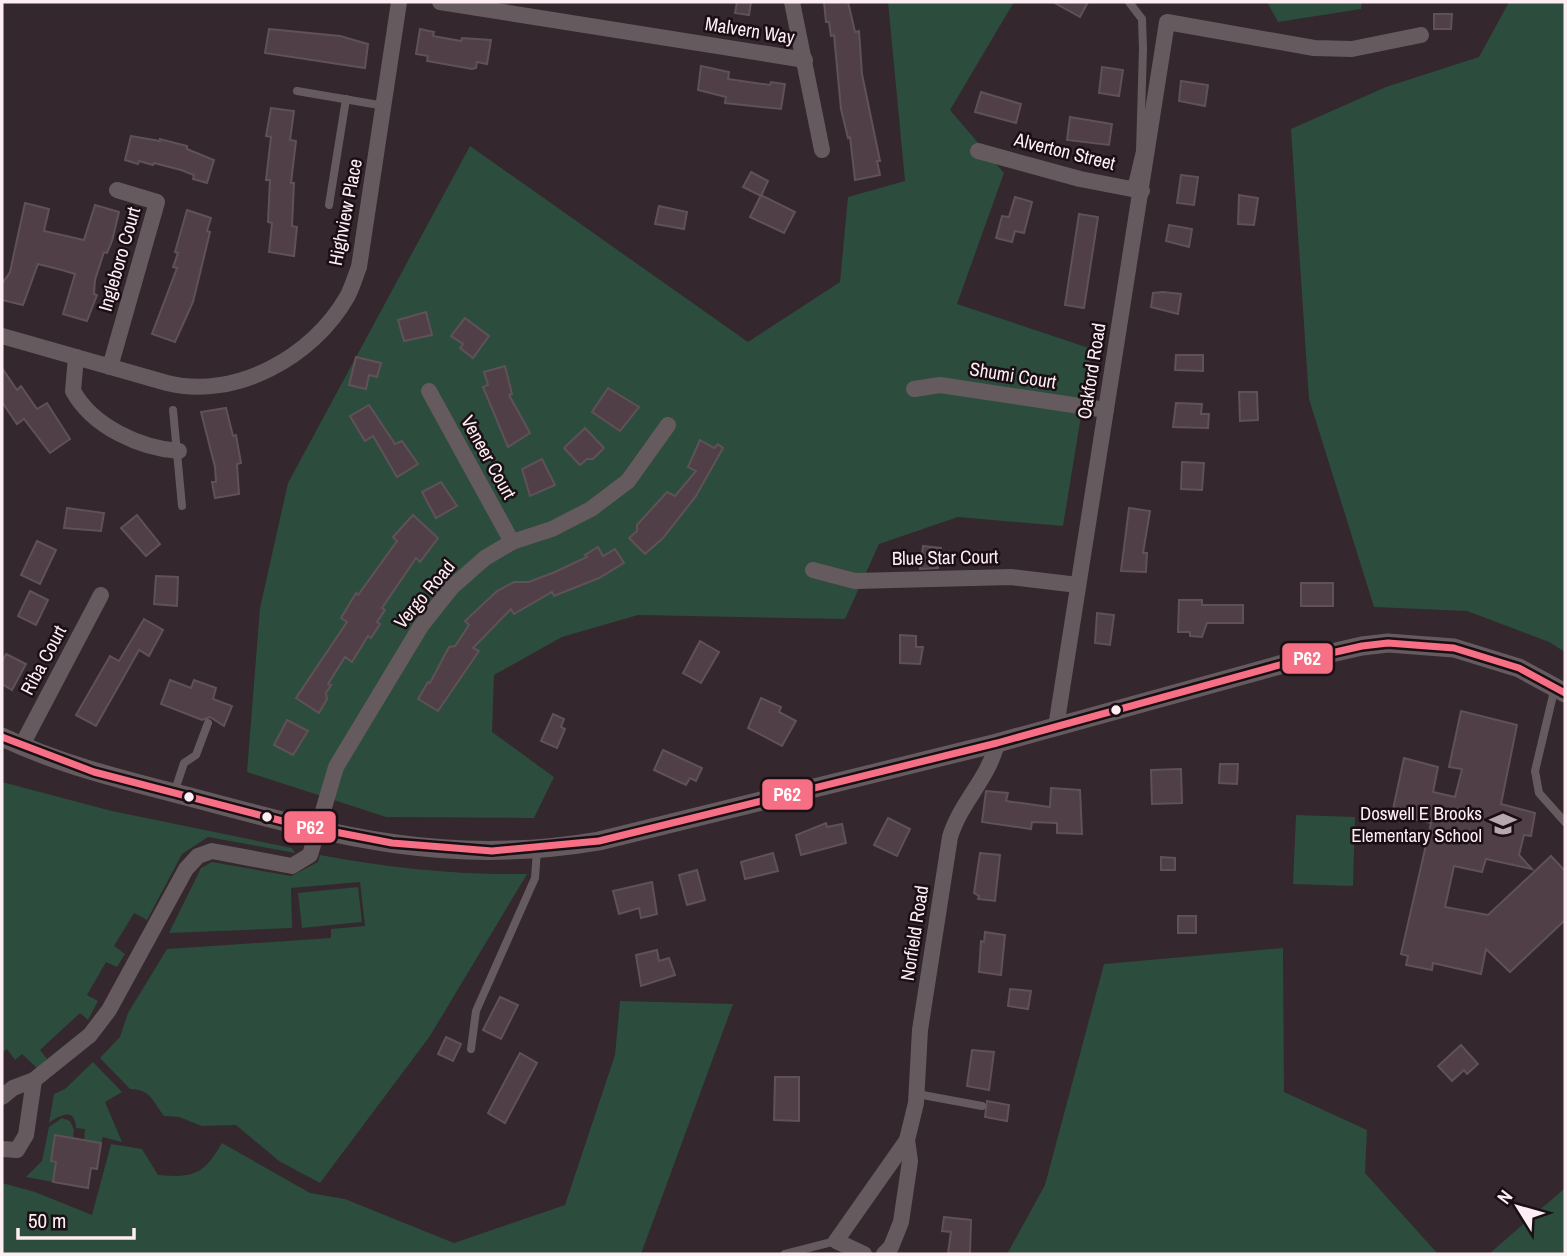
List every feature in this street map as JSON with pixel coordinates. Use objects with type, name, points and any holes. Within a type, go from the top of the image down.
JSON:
[{"type":"street","name":"Highview Place","points":[[2,336],[177,386],[210,386],[265,372],[306,345],[346,298],[359,267],[399,2]]},
{"type":"street","name":"Malvern Way","points":[[440,2],[804,60]]},
{"type":"street","points":[[792,2],[822,150]]},
{"type":"street","name":"Oakford Road","points":[[1056,727],[1106,410],[1137,190],[1167,22],[1314,48],[1352,49],[1421,35]]},
{"type":"street","name":"Alverton Street","points":[[978,150],[1080,179],[1137,190]]},
{"type":"street","name":"Ingleboro Court","points":[[110,367],[157,202],[117,190]]},
{"type":"street","points":[[76,356],[73,391],[99,418],[143,446],[179,451]]},
{"type":"street","name":"Shumi Court","points":[[914,389],[940,385],[1106,410]]},
{"type":"street","name":"Veneer Court","points":[[429,391],[512,542]]},
{"type":"street","name":"Vergo Road","points":[[2,1097],[13,1088],[34,1080],[90,1035],[109,1010],[186,869],[198,856],[212,851],[292,866],[310,855],[336,767],[421,626],[452,587],[485,558],[512,542],[552,529],[610,495],[628,481],[668,425]]},
{"type":"street","name":"Blue Star Court","points":[[813,570],[855,581],[1011,577],[1078,585]]},
{"type":"street","name":"Riba Court","points":[[22,746],[101,595]]},
{"type":"street","points":[[2,737],[22,746],[174,793],[318,832],[419,848],[475,853],[537,850],[599,841],[997,743],[1324,654],[1388,643],[1454,648],[1492,658],[1560,690]]},
{"type":"street","name":"Norfield Road","points":[[885,1254],[901,1222],[910,1161],[907,1140],[917,1094],[920,1030],[950,837],[958,813],[992,762],[997,743]]},
{"type":"street","points":[[2,1149],[18,1150],[26,1135],[34,1080]]},
{"type":"street","name":"Norfield Road","points":[[836,1241],[907,1140]]},
{"type":"street","points":[[836,1241],[864,1254]]},
{"type":"lane","points":[[1129,2],[1142,19],[1143,73],[1137,190]]},
{"type":"lane","points":[[297,91],[385,106]]},
{"type":"lane","points":[[329,205],[346,99]]},
{"type":"lane","points":[[173,410],[179,451],[182,506]]},
{"type":"lane","points":[[1560,690],[1535,771],[1539,793],[1565,822]]},
{"type":"lane","points":[[174,793],[184,763],[196,755],[208,723]]},
{"type":"lane","points":[[471,1049],[476,1011],[535,878],[537,850]]},
{"type":"lane","points":[[917,1094],[982,1105]]},
{"type":"lane","points":[[785,1254],[836,1241]]},
{"type":"green space","points":[[888,2],[1014,2],[950,110],[1004,173],[957,304],[1092,349],[1063,526],[958,517],[879,544],[845,619],[638,615],[562,637],[494,675],[492,732],[554,777],[534,818],[386,817],[247,772],[260,608],[288,483],[470,146],[748,342],[840,282],[848,197],[905,181]]},
{"type":"green space","points":[[1267,2],[1362,2],[1361,9],[1278,22]]},
{"type":"green space","points":[[1509,2],[1565,2],[1565,652],[1549,642],[1467,611],[1374,607],[1309,399],[1291,129],[1386,87],[1479,57]]},
{"type":"green space","points":[[2,782],[112,811],[292,848],[295,853],[208,837],[182,854],[147,920],[134,913],[114,946],[125,954],[117,967],[106,962],[87,995],[98,1001],[88,1020],[80,1013],[40,1050],[47,1059],[37,1068],[22,1054],[15,1060],[7,1049],[2,1052]]},
{"type":"green space","points":[[1296,815],[1355,817],[1353,886],[1293,884]]},
{"type":"green space","points":[[320,855],[423,870],[527,874],[430,1036],[320,1183],[279,1161],[236,1125],[202,1126],[179,1117],[164,1116],[147,1094],[130,1089],[100,1058],[120,1037],[128,1013],[167,949],[331,938],[331,929],[365,926],[360,882],[291,888],[292,928],[169,933],[201,868],[212,862],[291,876],[318,862]]},
{"type":"green space","points":[[358,887],[362,922],[302,928],[298,893]]},
{"type":"green space","points":[[1283,948],[1284,1092],[1367,1130],[1365,1173],[1438,1254],[1007,1254],[1045,1185],[1104,964]]},
{"type":"green space","points":[[620,1001],[733,1004],[641,1254],[2,1254],[2,1183],[35,1192],[92,1215],[111,1144],[142,1149],[158,1175],[181,1176],[203,1168],[222,1143],[310,1193],[345,1199],[454,1243],[565,1205],[615,1055]]},
{"type":"green space","points":[[93,1062],[122,1092],[105,1102],[122,1142],[103,1137],[101,1143],[84,1141],[85,1129],[76,1128],[70,1115],[49,1123],[54,1094],[65,1089]]},
{"type":"green space","points":[[62,1118],[70,1121],[74,1130],[73,1139],[54,1136],[51,1160],[56,1162],[53,1182],[26,1177],[42,1161],[49,1127]]},
{"type":"green space","points":[[1565,1188],[1565,1254],[1489,1254]]},
{"type":"building","points":[[737,2],[751,2],[749,15],[735,13]]},
{"type":"building","points":[[824,2],[848,2],[855,32],[859,31],[862,74],[880,161],[877,161],[880,175],[855,180],[850,137],[848,138],[841,109],[834,35],[831,36],[829,22],[826,22]]},
{"type":"building","points":[[1053,2],[1088,2],[1080,17]]},
{"type":"building","points":[[1434,14],[1452,14],[1451,29],[1434,29]]},
{"type":"building","points":[[269,29],[340,36],[368,44],[365,68],[265,53]]},
{"type":"building","points":[[420,29],[434,32],[433,36],[461,41],[462,38],[491,40],[487,64],[477,62],[476,68],[472,69],[427,61],[428,56],[416,54]]},
{"type":"building","points":[[701,66],[729,72],[728,79],[770,85],[771,82],[785,84],[781,109],[725,103],[726,97],[698,90]]},
{"type":"building","points":[[1102,67],[1123,70],[1119,96],[1099,93]]},
{"type":"building","points":[[1181,81],[1208,85],[1205,106],[1179,101]]},
{"type":"building","points":[[981,92],[1021,104],[1016,123],[975,112]]},
{"type":"building","points":[[271,108],[294,111],[290,140],[296,141],[291,183],[294,183],[292,226],[297,227],[294,256],[269,252],[272,223],[268,222],[270,180],[266,180],[271,137],[266,136]]},
{"type":"building","points":[[1070,117],[1112,124],[1109,145],[1067,140]]},
{"type":"building","points":[[131,136],[160,139],[187,146],[187,149],[214,160],[207,183],[193,179],[194,175],[181,170],[154,163],[153,165],[139,161],[138,164],[125,160]]},
{"type":"building","points":[[751,172],[768,181],[761,196],[743,187]]},
{"type":"building","points":[[1181,175],[1198,177],[1194,205],[1177,203]]},
{"type":"building","points":[[761,195],[795,212],[784,233],[750,217]]},
{"type":"building","points":[[1239,195],[1258,198],[1254,225],[1238,224]]},
{"type":"building","points":[[1015,197],[1032,202],[1024,233],[1015,231],[1012,242],[996,238],[1002,216],[1009,217]]},
{"type":"building","points":[[25,203],[49,209],[44,231],[84,240],[95,205],[119,212],[112,241],[107,253],[104,252],[95,280],[94,294],[97,295],[87,321],[63,314],[75,274],[38,264],[23,305],[2,300],[2,284],[10,272]]},
{"type":"building","points":[[659,206],[687,212],[684,229],[655,224]]},
{"type":"building","points":[[187,210],[211,218],[207,231],[210,232],[193,302],[175,342],[152,334],[177,268],[173,267],[178,253],[175,252]]},
{"type":"building","points":[[1079,214],[1098,217],[1084,308],[1065,305]]},
{"type":"building","points":[[1169,225],[1192,229],[1189,247],[1166,241]]},
{"type":"building","points":[[1153,293],[1181,294],[1178,314],[1151,307]]},
{"type":"building","points":[[426,312],[432,335],[404,341],[398,320]]},
{"type":"building","points":[[465,318],[489,336],[473,358],[460,348],[463,344],[451,336]]},
{"type":"building","points":[[1176,355],[1203,355],[1203,371],[1175,370]]},
{"type":"building","points":[[356,357],[381,363],[377,377],[369,375],[366,389],[349,385]]},
{"type":"building","points":[[505,366],[512,394],[509,395],[530,433],[508,447],[483,387],[488,385],[484,372]]},
{"type":"building","points":[[2,368],[17,390],[21,386],[37,409],[47,403],[70,439],[50,453],[24,419],[17,424],[2,402]]},
{"type":"building","points":[[608,388],[639,407],[620,431],[592,412]]},
{"type":"building","points":[[1239,392],[1257,392],[1258,420],[1240,421]]},
{"type":"building","points":[[1176,403],[1202,404],[1201,414],[1209,414],[1208,428],[1173,427]]},
{"type":"building","points":[[369,405],[395,444],[402,441],[418,464],[397,477],[373,436],[365,441],[350,416]]},
{"type":"building","points":[[226,408],[233,436],[236,435],[241,463],[237,464],[239,494],[215,498],[212,482],[216,482],[215,467],[201,412]]},
{"type":"building","points":[[585,428],[604,448],[593,459],[587,459],[580,465],[564,448]]},
{"type":"building","points":[[700,440],[714,448],[718,444],[723,448],[696,496],[663,538],[645,554],[629,538],[637,531],[637,525],[667,492],[675,496],[696,471],[688,467]]},
{"type":"building","points":[[542,459],[555,485],[530,496],[522,469]]},
{"type":"building","points":[[1182,462],[1204,463],[1202,490],[1181,489]]},
{"type":"building","points":[[441,482],[457,506],[436,518],[422,492]]},
{"type":"building","points":[[67,508],[104,513],[101,531],[64,528]]},
{"type":"building","points":[[1129,508],[1150,511],[1143,553],[1147,553],[1146,572],[1121,571]]},
{"type":"building","points":[[137,515],[160,544],[146,556],[121,528]]},
{"type":"building","points":[[413,515],[438,538],[420,562],[416,558],[382,608],[385,610],[377,622],[380,624],[371,638],[368,636],[352,662],[345,657],[328,684],[331,685],[326,693],[327,699],[319,713],[296,698],[347,622],[341,618],[356,593],[358,595],[397,541],[393,537]]},
{"type":"building","points":[[37,541],[56,550],[40,584],[21,575]]},
{"type":"building","points":[[923,546],[941,548],[938,568],[920,569]]},
{"type":"building","points":[[598,547],[603,556],[615,549],[624,563],[599,578],[554,596],[552,592],[514,614],[511,609],[473,648],[479,651],[438,711],[418,699],[428,682],[430,683],[449,647],[455,646],[469,625],[465,621],[497,591],[514,582],[529,582],[555,572],[587,557],[585,555]]},
{"type":"building","points":[[156,576],[178,577],[177,606],[154,604]]},
{"type":"building","points":[[1301,583],[1333,583],[1333,606],[1301,606]]},
{"type":"building","points":[[30,591],[48,600],[36,625],[18,616]]},
{"type":"building","points":[[1179,600],[1202,600],[1202,605],[1243,605],[1243,623],[1207,623],[1202,637],[1190,636],[1190,632],[1178,632]]},
{"type":"building","points":[[1097,613],[1114,615],[1110,645],[1095,643]]},
{"type":"building","points":[[144,619],[163,630],[149,656],[139,650],[96,726],[76,715],[110,656],[119,661]]},
{"type":"building","points":[[900,635],[916,636],[916,647],[923,647],[920,664],[900,663]]},
{"type":"building","points":[[700,641],[719,652],[701,683],[683,673]]},
{"type":"building","points":[[6,654],[26,664],[12,690],[2,684],[2,662]]},
{"type":"building","points":[[170,680],[191,688],[194,680],[216,688],[213,699],[232,706],[224,726],[210,717],[202,720],[161,704]]},
{"type":"building","points":[[761,698],[781,707],[779,712],[796,721],[782,746],[748,728]]},
{"type":"building","points":[[1461,711],[1517,725],[1501,804],[1535,813],[1531,836],[1524,835],[1519,855],[1532,869],[1486,859],[1482,872],[1454,866],[1445,907],[1488,915],[1551,856],[1565,871],[1565,920],[1510,972],[1486,949],[1481,974],[1433,963],[1432,970],[1406,965],[1408,956],[1401,954],[1431,823],[1392,814],[1404,758],[1438,767],[1433,792],[1455,797],[1462,769],[1449,767]]},
{"type":"building","points":[[553,714],[564,719],[561,727],[565,729],[557,748],[541,741]]},
{"type":"building","points":[[287,720],[308,731],[293,755],[274,745]]},
{"type":"building","points":[[663,750],[702,768],[696,781],[690,778],[686,785],[654,770]]},
{"type":"building","points":[[1220,764],[1238,764],[1237,784],[1219,783]]},
{"type":"building","points":[[1181,769],[1182,803],[1152,804],[1151,770]]},
{"type":"building","points":[[1051,788],[1080,790],[1082,834],[1057,833],[1057,823],[1032,822],[1031,829],[982,822],[986,791],[1008,793],[1006,801],[1050,807]]},
{"type":"building","points":[[888,818],[910,829],[897,856],[874,845]]},
{"type":"building","points":[[826,823],[827,827],[842,824],[846,843],[801,855],[796,835]]},
{"type":"building","points":[[773,853],[778,871],[745,879],[741,862]]},
{"type":"building","points":[[980,853],[1000,855],[995,901],[978,899],[979,896],[974,893]]},
{"type":"building","points":[[1161,857],[1175,858],[1175,870],[1161,870]]},
{"type":"building","points":[[697,870],[705,900],[687,905],[679,875]]},
{"type":"building","points":[[652,882],[657,914],[641,918],[639,908],[619,914],[613,891]]},
{"type":"building","points":[[1178,916],[1196,916],[1196,933],[1178,933]]},
{"type":"building","points":[[985,932],[1005,935],[1001,975],[979,972],[981,941],[984,942]]},
{"type":"building","points":[[657,950],[659,961],[669,958],[675,975],[641,986],[636,955]]},
{"type":"building","points":[[1010,989],[1031,991],[1028,1009],[1008,1006]]},
{"type":"building","points":[[500,997],[518,1005],[501,1039],[483,1030]]},
{"type":"building","points":[[446,1037],[461,1044],[453,1061],[438,1054]]},
{"type":"building","points":[[1461,1045],[1478,1064],[1467,1074],[1464,1070],[1452,1081],[1438,1066]]},
{"type":"building","points":[[972,1050],[994,1052],[989,1090],[967,1086]]},
{"type":"building","points":[[520,1053],[537,1063],[505,1123],[488,1113]]},
{"type":"building","points":[[775,1077],[799,1077],[799,1121],[774,1120]]},
{"type":"building","points":[[987,1101],[1009,1105],[1007,1121],[985,1117]]},
{"type":"building","points":[[55,1135],[101,1143],[97,1169],[91,1168],[88,1188],[53,1182],[56,1162],[51,1161]]},
{"type":"building","points":[[944,1217],[971,1220],[970,1254],[948,1253],[951,1232],[942,1231]]},
{"type":"transit line","name":"P62","points":[[2,737],[94,772],[294,824],[392,843],[492,851],[599,841],[997,743],[1283,664],[1362,646],[1388,643],[1454,648],[1519,668],[1565,693]]},
{"type":"place","name":"Doswell E Brooks Elementary School","points":[[1503,824]]}]
